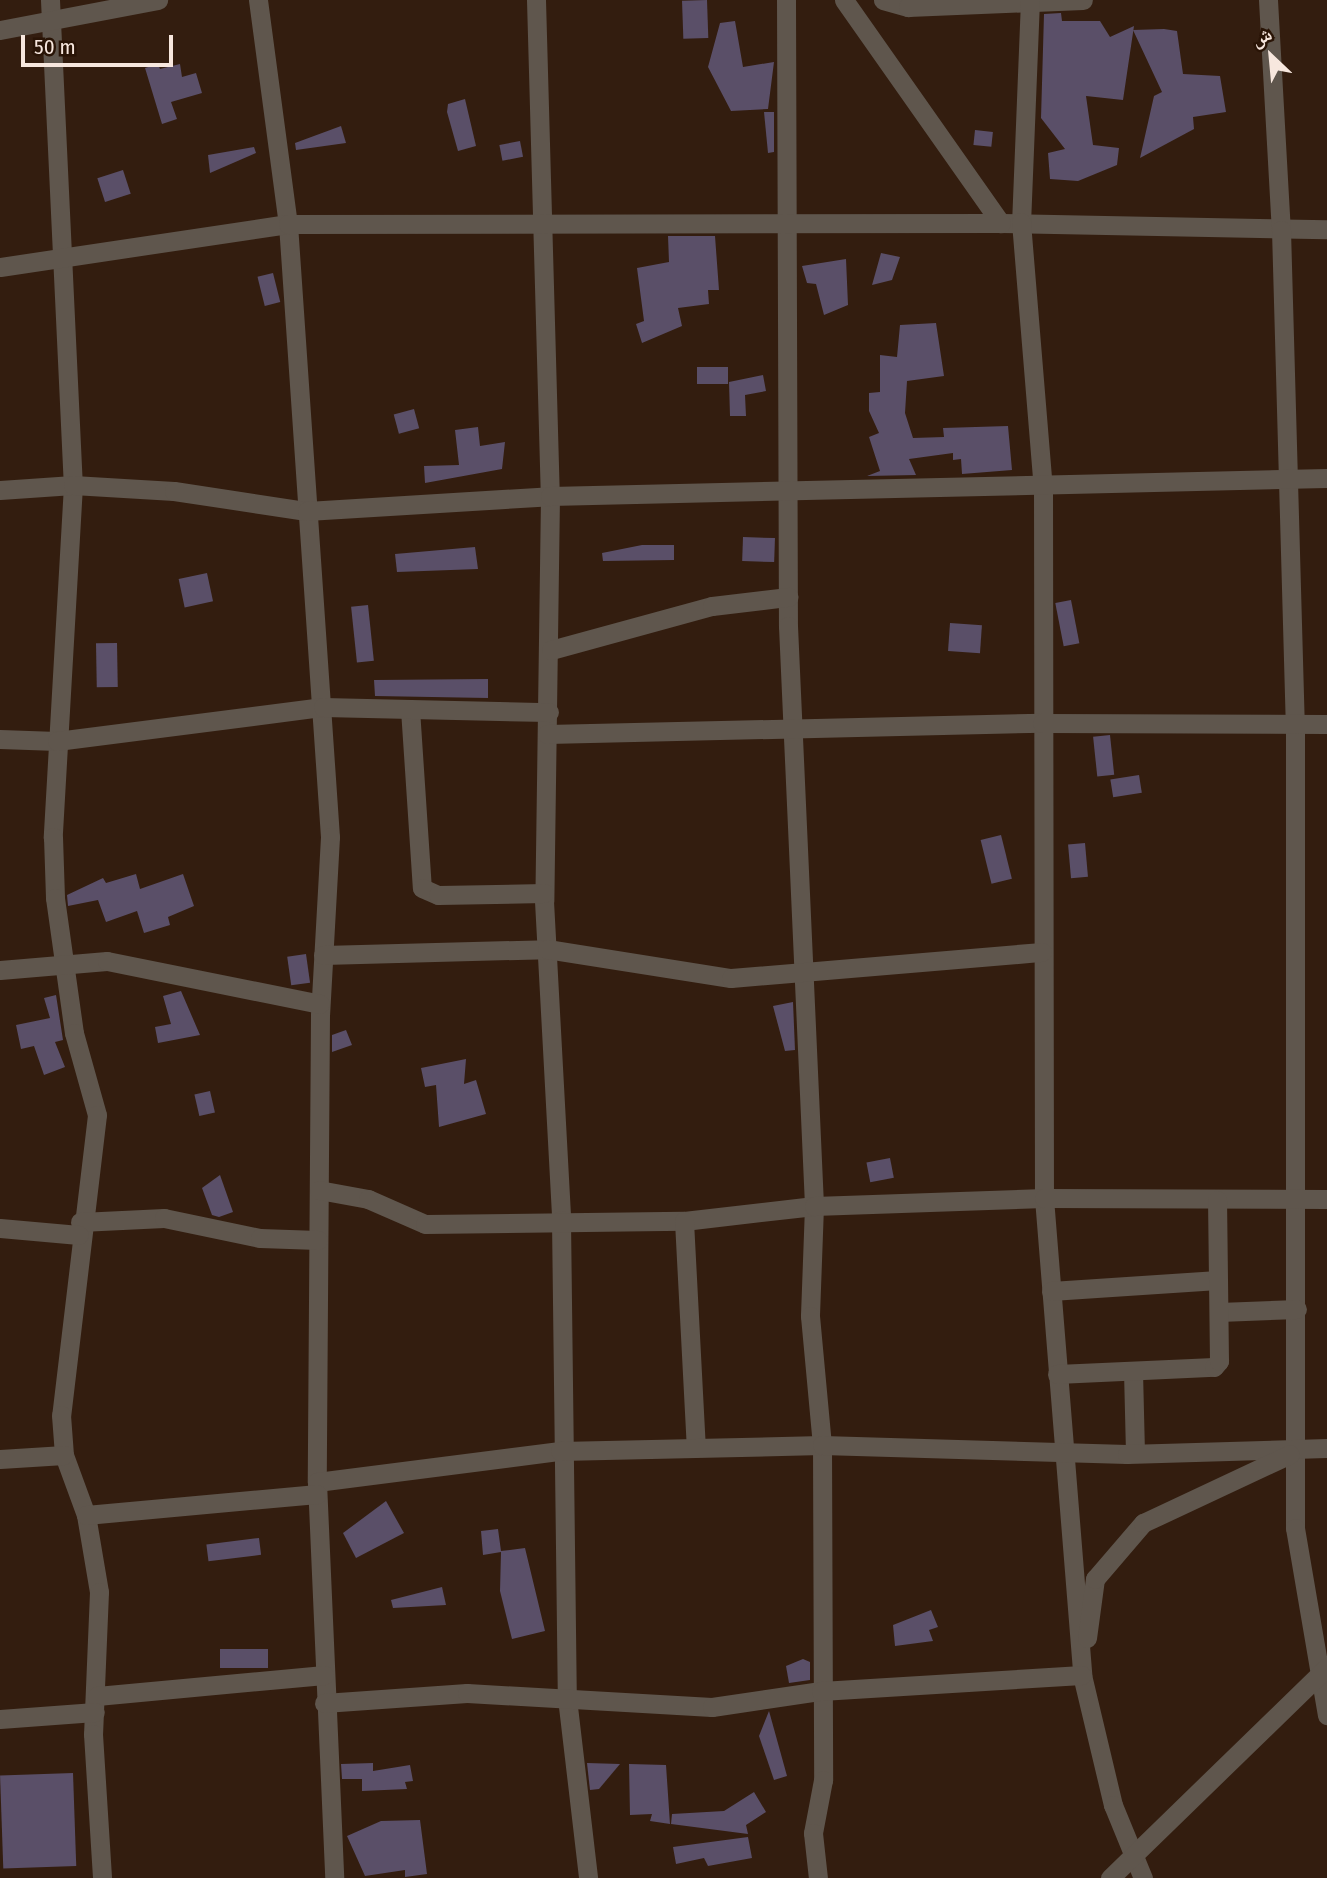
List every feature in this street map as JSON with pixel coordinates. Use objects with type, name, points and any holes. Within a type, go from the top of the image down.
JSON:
[{"type":"street","points":[[0,30],[50,9],[158,0]]},
{"type":"street","points":[[258,0],[288,224],[330,837],[320,1004],[317,1488],[324,1703],[334,1878]]},
{"type":"street","points":[[536,0],[540,223],[550,496],[551,650],[544,893],[561,1220],[560,1451],[567,1698],[587,1878]]},
{"type":"street","points":[[786,0],[789,223],[788,597],[791,727],[814,1206],[810,1316],[822,1445],[823,1780],[813,1833],[818,1878]]},
{"type":"street","points":[[844,0],[1011,223]]},
{"type":"street","points":[[883,0],[908,7],[1083,0]]},
{"type":"street","points":[[1268,0],[1281,230],[1295,725],[1297,1451],[1294,1528],[1323,1670],[1327,1710]]},
{"type":"street","points":[[1030,3],[1011,223],[1043,487],[1044,1198],[1082,1675],[1113,1805],[1143,1878]]},
{"type":"street","points":[[50,9],[73,485],[68,647],[57,741],[53,837],[61,963],[77,1048],[97,1102],[79,1228],[75,1328],[61,1415],[64,1455],[86,1515],[99,1592],[96,1704],[102,1878]]},
{"type":"street","points":[[0,267],[288,224],[1011,223],[1327,229]]},
{"type":"street","points":[[0,490],[73,485],[174,491],[307,511],[550,496],[789,489],[1043,487],[1327,478]]},
{"type":"street","points":[[551,650],[712,606],[788,597]]},
{"type":"street","points":[[0,739],[57,741],[323,707],[549,712]]},
{"type":"street","points":[[410,709],[422,888],[438,895],[544,893]]},
{"type":"street","points":[[547,734],[1042,723],[1327,724]]},
{"type":"street","points":[[323,955],[547,949],[716,977],[805,975],[1042,952]]},
{"type":"street","points":[[0,970],[107,961],[320,1004]]},
{"type":"street","points":[[319,1190],[368,1199],[425,1224],[561,1220],[684,1221],[814,1206],[1044,1198],[1327,1199]]},
{"type":"street","points":[[1057,1374],[1214,1367],[1219,1361],[1217,1200]]},
{"type":"street","points":[[0,1228],[79,1228],[164,1218],[260,1238],[318,1240]]},
{"type":"street","points":[[684,1221],[696,1448]]},
{"type":"street","points":[[1051,1291],[1218,1280]]},
{"type":"street","points":[[1219,1312],[1297,1309]]},
{"type":"street","points":[[1133,1371],[1135,1453]]},
{"type":"street","points":[[86,1515],[317,1488],[560,1451],[822,1445],[1135,1453],[1297,1451],[1327,1448]]},
{"type":"street","points":[[1082,1675],[1095,1579],[1143,1523],[1297,1451]]},
{"type":"street","points":[[0,1459],[64,1455]]},
{"type":"street","points":[[1110,1878],[1323,1670]]},
{"type":"street","points":[[0,1719],[324,1675]]},
{"type":"street","points":[[324,1703],[467,1693],[567,1698],[632,1707],[712,1707],[821,1691],[1082,1675]]},
{"type":"building","points":[[707,0],[708,38],[683,39],[682,1]]},
{"type":"building","points":[[1061,13],[1062,21],[1100,21],[1110,37],[1134,26],[1123,100],[1086,96],[1093,145],[1119,148],[1117,165],[1078,181],[1050,179],[1048,153],[1065,149],[1041,118],[1044,14]]},
{"type":"building","points":[[735,21],[743,67],[774,62],[768,109],[731,111],[708,67],[720,23]]},
{"type":"building","points":[[1133,30],[1177,31],[1183,74],[1220,76],[1226,112],[1193,117],[1194,129],[1140,158],[1154,96],[1162,92]]},
{"type":"building","points":[[158,64],[160,69],[180,64],[182,77],[196,73],[202,93],[171,102],[177,119],[162,124],[145,68]]},
{"type":"building","points":[[465,99],[476,146],[458,151],[447,112],[448,104]]},
{"type":"building","points":[[764,112],[774,112],[774,152],[768,153]]},
{"type":"building","points":[[341,126],[346,143],[296,150],[295,143]]},
{"type":"building","points":[[975,130],[993,132],[991,147],[973,145]]},
{"type":"building","points":[[520,141],[523,157],[502,161],[499,145]]},
{"type":"building","points":[[254,147],[256,153],[210,173],[208,155]]},
{"type":"building","points":[[123,170],[131,194],[105,202],[97,178]]},
{"type":"building","points":[[668,236],[715,236],[719,290],[708,290],[709,304],[678,308],[682,326],[642,343],[636,324],[644,321],[637,268],[669,262]]},
{"type":"building","points":[[881,253],[900,257],[892,280],[872,285]]},
{"type":"building","points":[[846,259],[848,305],[824,315],[816,284],[807,283],[802,266]]},
{"type":"building","points":[[273,273],[280,302],[265,306],[257,277]]},
{"type":"building","points":[[936,323],[944,376],[907,381],[905,413],[913,438],[944,437],[943,428],[1008,426],[1012,470],[962,474],[961,459],[953,460],[953,453],[909,459],[916,475],[867,476],[880,471],[869,437],[879,433],[869,411],[869,393],[880,392],[880,355],[897,357],[900,325]]},
{"type":"building","points":[[697,367],[728,367],[728,384],[697,384]]},
{"type":"building","points":[[763,375],[766,391],[745,395],[746,416],[730,416],[729,382]]},
{"type":"building","points":[[414,409],[419,428],[399,434],[394,414]]},
{"type":"building","points":[[478,427],[480,446],[505,442],[502,469],[425,483],[424,466],[459,465],[455,430]]},
{"type":"building","points":[[743,537],[775,538],[774,562],[742,561]]},
{"type":"building","points":[[642,545],[674,545],[674,560],[603,561],[602,553]]},
{"type":"building","points":[[475,547],[478,569],[397,572],[395,554]]},
{"type":"building","points":[[207,573],[213,601],[185,607],[179,579]]},
{"type":"building","points":[[1071,600],[1079,643],[1064,646],[1055,603]]},
{"type":"building","points":[[368,605],[374,661],[357,662],[351,607]]},
{"type":"building","points":[[950,623],[982,625],[980,653],[948,651]]},
{"type":"building","points":[[96,643],[117,643],[118,687],[97,687]]},
{"type":"building","points":[[488,679],[488,698],[375,696],[374,680]]},
{"type":"building","points":[[1110,735],[1114,775],[1097,777],[1093,737]]},
{"type":"building","points":[[1139,775],[1142,793],[1113,797],[1110,780]]},
{"type":"building","points":[[1001,835],[1012,879],[992,884],[981,840]]},
{"type":"building","points":[[1085,843],[1088,877],[1071,878],[1068,844]]},
{"type":"building","points":[[136,874],[140,889],[183,874],[194,906],[168,917],[170,925],[144,933],[137,911],[106,922],[98,900],[68,906],[67,895],[103,878],[106,883]]},
{"type":"building","points":[[306,954],[310,983],[291,985],[287,957]]},
{"type":"building","points":[[181,991],[200,1035],[158,1043],[155,1027],[171,1024],[163,996]]},
{"type":"building","points":[[56,995],[63,1040],[55,1042],[65,1067],[44,1075],[34,1046],[21,1049],[16,1025],[50,1018],[44,998]]},
{"type":"building","points":[[793,1002],[795,1050],[785,1051],[773,1006]]},
{"type":"building","points":[[346,1030],[352,1045],[332,1052],[332,1035]]},
{"type":"building","points":[[466,1059],[464,1084],[476,1080],[486,1114],[439,1127],[436,1085],[425,1087],[421,1068]]},
{"type":"building","points":[[210,1091],[215,1112],[199,1116],[194,1095]]},
{"type":"building","points":[[890,1158],[894,1178],[870,1182],[866,1163]]},
{"type":"building","points":[[220,1175],[233,1212],[219,1217],[212,1215],[202,1188]]},
{"type":"building","points":[[386,1501],[404,1533],[356,1558],[343,1533]]},
{"type":"building","points":[[498,1529],[501,1551],[525,1548],[545,1631],[512,1639],[500,1591],[501,1552],[483,1555],[481,1531]]},
{"type":"building","points":[[259,1538],[261,1555],[208,1561],[206,1544]]},
{"type":"building","points":[[442,1587],[446,1605],[393,1608],[391,1600]]},
{"type":"building","points":[[931,1610],[938,1627],[929,1630],[933,1641],[895,1646],[893,1625]]},
{"type":"building","points":[[220,1649],[268,1649],[268,1668],[220,1668]]},
{"type":"building","points":[[803,1659],[810,1662],[810,1680],[789,1683],[786,1666]]},
{"type":"building","points":[[769,1711],[787,1776],[774,1780],[759,1736]]},
{"type":"building","points":[[373,1763],[373,1771],[410,1765],[413,1781],[405,1782],[407,1789],[362,1791],[362,1779],[342,1779],[341,1764]]},
{"type":"building","points":[[587,1763],[620,1764],[599,1789],[590,1790]]},
{"type":"building","points":[[629,1764],[666,1765],[670,1824],[650,1821],[652,1814],[630,1815]]},
{"type":"building","points":[[73,1773],[76,1866],[3,1868],[0,1776]]},
{"type":"building","points":[[754,1792],[766,1812],[746,1825],[748,1834],[671,1824],[672,1814],[724,1811]]},
{"type":"building","points":[[420,1820],[427,1874],[405,1877],[405,1870],[365,1876],[347,1836],[381,1821]]},
{"type":"building","points":[[748,1837],[752,1858],[708,1866],[704,1858],[676,1864],[673,1847]]}]
